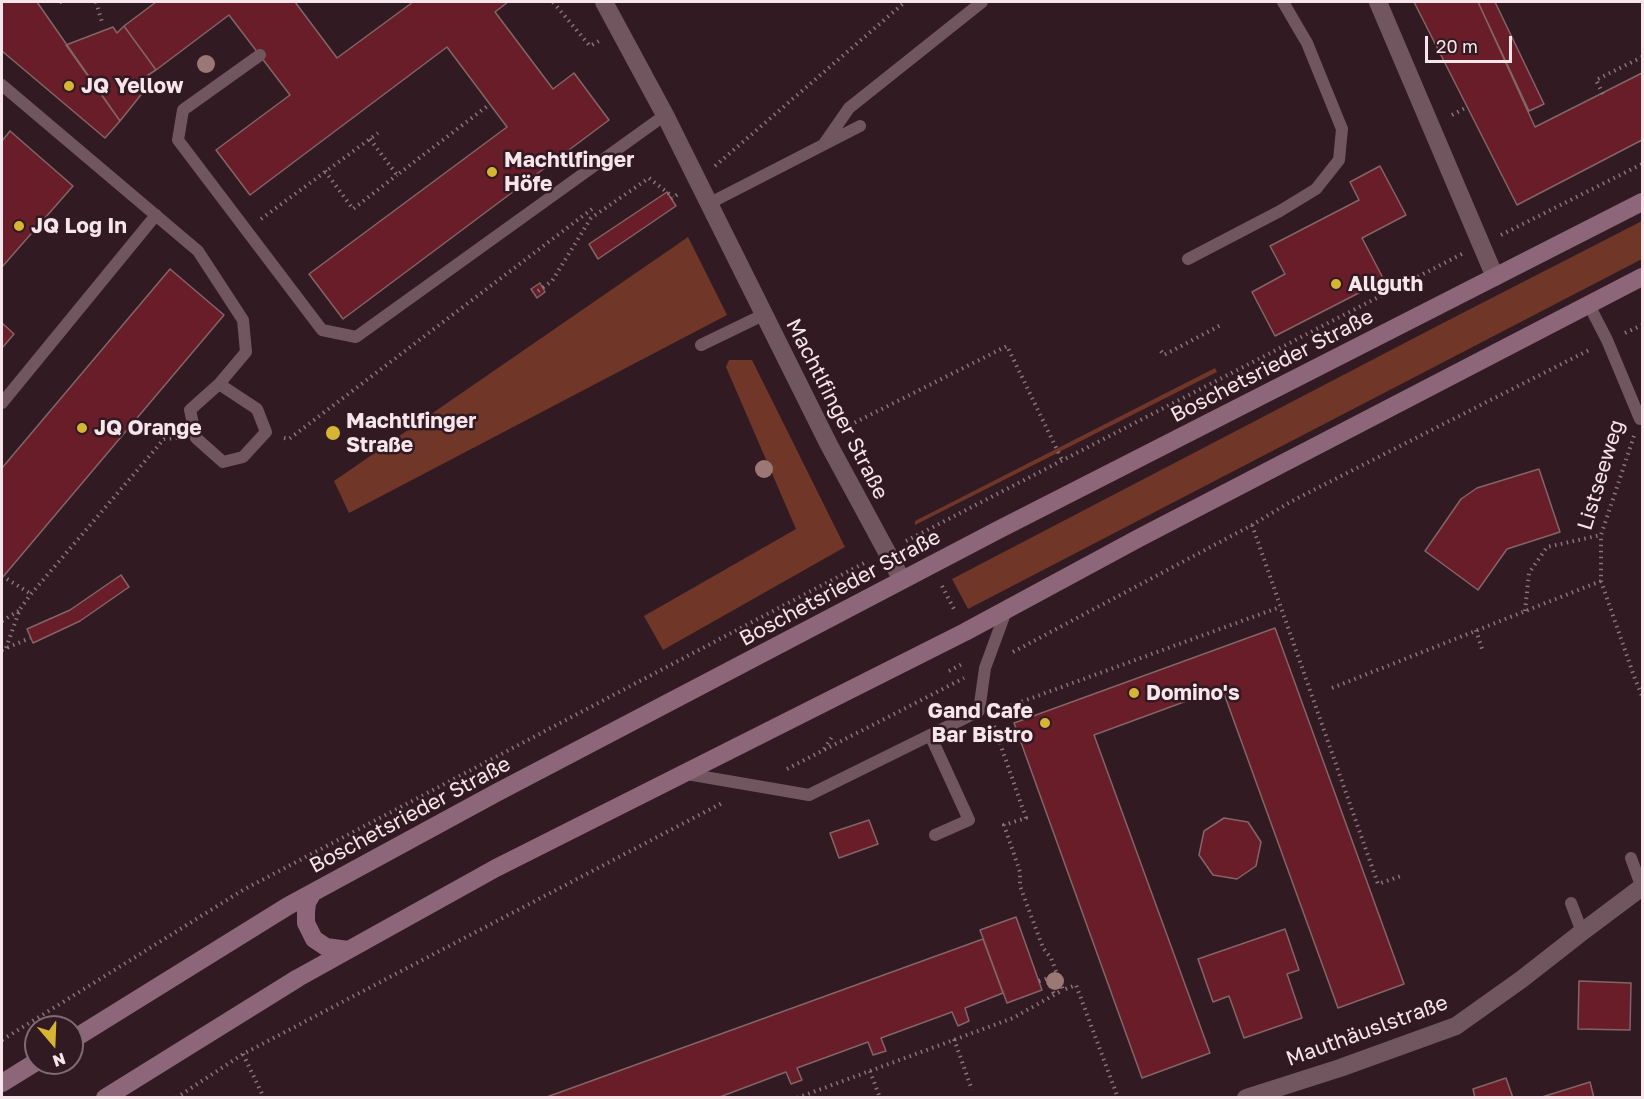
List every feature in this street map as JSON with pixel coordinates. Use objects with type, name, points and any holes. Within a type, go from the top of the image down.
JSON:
[{"type":"main road","name":"Boschetsrieder Straße","points":[[84,1033],[288,906],[507,788],[932,564],[1642,201]]},
{"type":"main road","points":[[105,1098],[298,978],[496,868],[965,633],[1138,538],[1642,278]]},
{"type":"main road","points":[[312,894],[307,903],[306,923],[314,939],[326,947],[348,950]]},
{"type":"main road","points":[[2,1083],[24,1069]]},
{"type":"street","name":"Machtlfinger Straße","points":[[604,2],[699,180],[825,438],[902,580]]},
{"type":"street","points":[[1378,2],[1495,277]]},
{"type":"street","name":"Mauthäuslstraße","points":[[1246,1098],[1340,1068],[1456,1026],[1522,979],[1642,887]]},
{"type":"lane","points":[[824,144],[849,108],[982,2]]},
{"type":"lane","points":[[1188,259],[1280,211],[1316,189],[1339,159],[1342,129],[1307,43],[1283,2]]},
{"type":"lane","points":[[260,55],[183,110],[178,140],[322,330],[356,337],[665,115]]},
{"type":"lane","points":[[2,85],[198,251],[243,320],[246,352],[219,384],[190,410],[196,438],[223,462],[243,457],[267,432],[257,409],[219,384]]},
{"type":"lane","points":[[710,203],[860,126]]},
{"type":"lane","points":[[2,403],[156,215]]},
{"type":"lane","name":"Listseeweg","points":[[1589,305],[1607,340],[1640,419]]},
{"type":"lane","points":[[700,345],[763,315]]},
{"type":"lane","points":[[687,774],[809,795],[979,711],[985,668],[1005,610]]},
{"type":"lane","points":[[930,735],[969,820],[935,836]]},
{"type":"lane","points":[[1631,858],[1642,887]]},
{"type":"lane","points":[[1571,903],[1582,932]]},
{"type":"path","points":[[96,2],[102,22]]},
{"type":"path","points":[[553,2],[590,46],[620,30]]},
{"type":"path","points":[[538,291],[552,281],[591,218],[649,178],[672,198],[699,180],[905,2]]},
{"type":"path","points":[[1603,94],[1596,80],[1642,57]]},
{"type":"path","points":[[325,171],[353,209],[490,104]]},
{"type":"path","points":[[246,230],[378,133]]},
{"type":"path","points":[[370,139],[397,175]]},
{"type":"path","points":[[2,1040],[243,890],[916,535],[1481,244],[1642,165]]},
{"type":"path","points":[[267,432],[289,439],[592,210]]},
{"type":"path","points":[[1161,351],[1164,356],[1221,325]]},
{"type":"path","points":[[176,1098],[243,1054],[823,750],[985,668],[1252,525],[1292,501],[1607,340],[1642,325]]},
{"type":"path","points":[[825,438],[1007,346],[1062,460]]},
{"type":"path","name":"Listseeweg","points":[[1640,419],[1601,535],[1601,581],[1642,696]]},
{"type":"path","points":[[4,649],[20,609],[31,594],[164,439],[196,438]]},
{"type":"path","points":[[1252,525],[1378,884],[1401,876]]},
{"type":"path","points":[[916,535],[965,633]]},
{"type":"path","points":[[1525,611],[1529,573],[1547,548],[1601,535]]},
{"type":"path","points":[[7,579],[31,594]]},
{"type":"path","points":[[1332,688],[1601,581]]},
{"type":"path","points":[[990,714],[1280,607]]},
{"type":"path","points":[[2,621],[20,609]]},
{"type":"path","points":[[1476,630],[1482,649]]},
{"type":"path","points":[[4,649],[30,638]]},
{"type":"path","points":[[994,725],[1026,818],[1004,825],[1020,872],[1020,886],[1043,948],[1051,958],[1063,990]]},
{"type":"path","points":[[823,750],[832,737]]},
{"type":"path","points":[[1039,981],[1048,978],[1054,994]]},
{"type":"path","points":[[797,1098],[1013,1017],[1054,994],[1076,985],[1118,1098]]},
{"type":"path","points":[[954,1039],[972,1090]]},
{"type":"path","points":[[243,1054],[264,1098]]},
{"type":"path","points":[[870,1071],[880,1098]]},
{"type":"shaded area","points":[[1642,221],[1642,259],[968,609],[952,579]]},
{"type":"shaded area","points":[[688,237],[727,315],[349,513],[334,481]]},
{"type":"shaded area","points":[[729,360],[752,360],[845,547],[663,650],[644,616],[796,529],[726,367]]},
{"type":"shaded area","points":[[1215,368],[1217,372],[915,525],[915,521]]},
{"type":"building","name":"JQ Yellow","points":[[2,2],[37,2],[120,121],[105,138],[2,51]]},
{"type":"building","name":"Machtlfinger Höfe","points":[[156,2],[295,2],[337,58],[413,2],[508,2],[495,12],[553,89],[574,73],[609,120],[343,319],[309,274],[507,127],[447,47],[250,195],[216,150],[290,95],[229,15],[156,70],[124,26]]},
{"type":"building","points":[[1414,2],[1478,2],[1535,127],[1642,73],[1642,140],[1517,205]]},
{"type":"building","points":[[1478,2],[1495,2],[1544,104],[1529,111]]},
{"type":"building","points":[[124,26],[156,70],[148,75],[152,81],[120,121],[66,45],[113,27],[117,33]]},
{"type":"building","name":"JQ Log In","points":[[10,131],[73,186],[2,267],[2,141]]},
{"type":"building","points":[[1380,166],[1406,215],[1362,238],[1384,280],[1275,336],[1252,292],[1285,274],[1270,246],[1359,200],[1350,182]]},
{"type":"building","points":[[667,192],[676,206],[598,259],[589,244]]},
{"type":"building","name":"JQ Orange","points":[[170,269],[224,315],[2,578],[2,468]]},
{"type":"building","points":[[540,283],[545,292],[537,298],[531,289]]},
{"type":"building","points":[[2,323],[14,334],[2,348]]},
{"type":"building","points":[[1539,469],[1560,532],[1507,549],[1478,590],[1425,551],[1461,499],[1477,488]]},
{"type":"building","points":[[121,575],[129,587],[80,621],[33,643],[27,629],[70,610]]},
{"type":"building","points":[[1275,628],[1404,984],[1338,1008],[1222,688],[1094,735],[1210,1053],[1142,1078],[1014,723]]},
{"type":"building","points":[[1224,818],[1248,822],[1261,842],[1256,866],[1237,879],[1213,875],[1199,855],[1204,831]]},
{"type":"building","points":[[869,820],[878,844],[839,858],[830,833]]},
{"type":"building","points":[[1016,917],[1042,990],[1007,1003],[980,930]]},
{"type":"building","points":[[1285,929],[1299,970],[1287,974],[1302,1018],[1244,1038],[1229,996],[1213,1002],[1198,959]]},
{"type":"building","points":[[983,939],[1003,993],[965,1008],[969,1021],[958,1026],[952,1012],[881,1038],[886,1051],[873,1055],[868,1042],[797,1068],[802,1080],[791,1084],[786,1072],[717,1098],[544,1098]]},
{"type":"building","points":[[1579,981],[1631,983],[1630,1030],[1578,1029]]},
{"type":"building","points":[[1506,1078],[1513,1098],[1475,1098],[1473,1089]]},
{"type":"building","points":[[1590,1082],[1594,1098],[1542,1098],[1542,1097]]},
{"type":"place","name":"JQ Yellow","points":[[69,86]]},
{"type":"place","name":"Machtlfinger Höfe","points":[[492,172]]},
{"type":"place","name":"JQ Log In","points":[[19,226]]},
{"type":"place","name":"Allguth","points":[[1336,284]]},
{"type":"place","name":"JQ Orange","points":[[82,428]]},
{"type":"place","name":"Machtlfinger Straße","points":[[333,433]]},
{"type":"place","name":"Domino's","points":[[1134,693]]},
{"type":"place","name":"Gand Cafe Bar Bistro","points":[[1045,723]]}]
